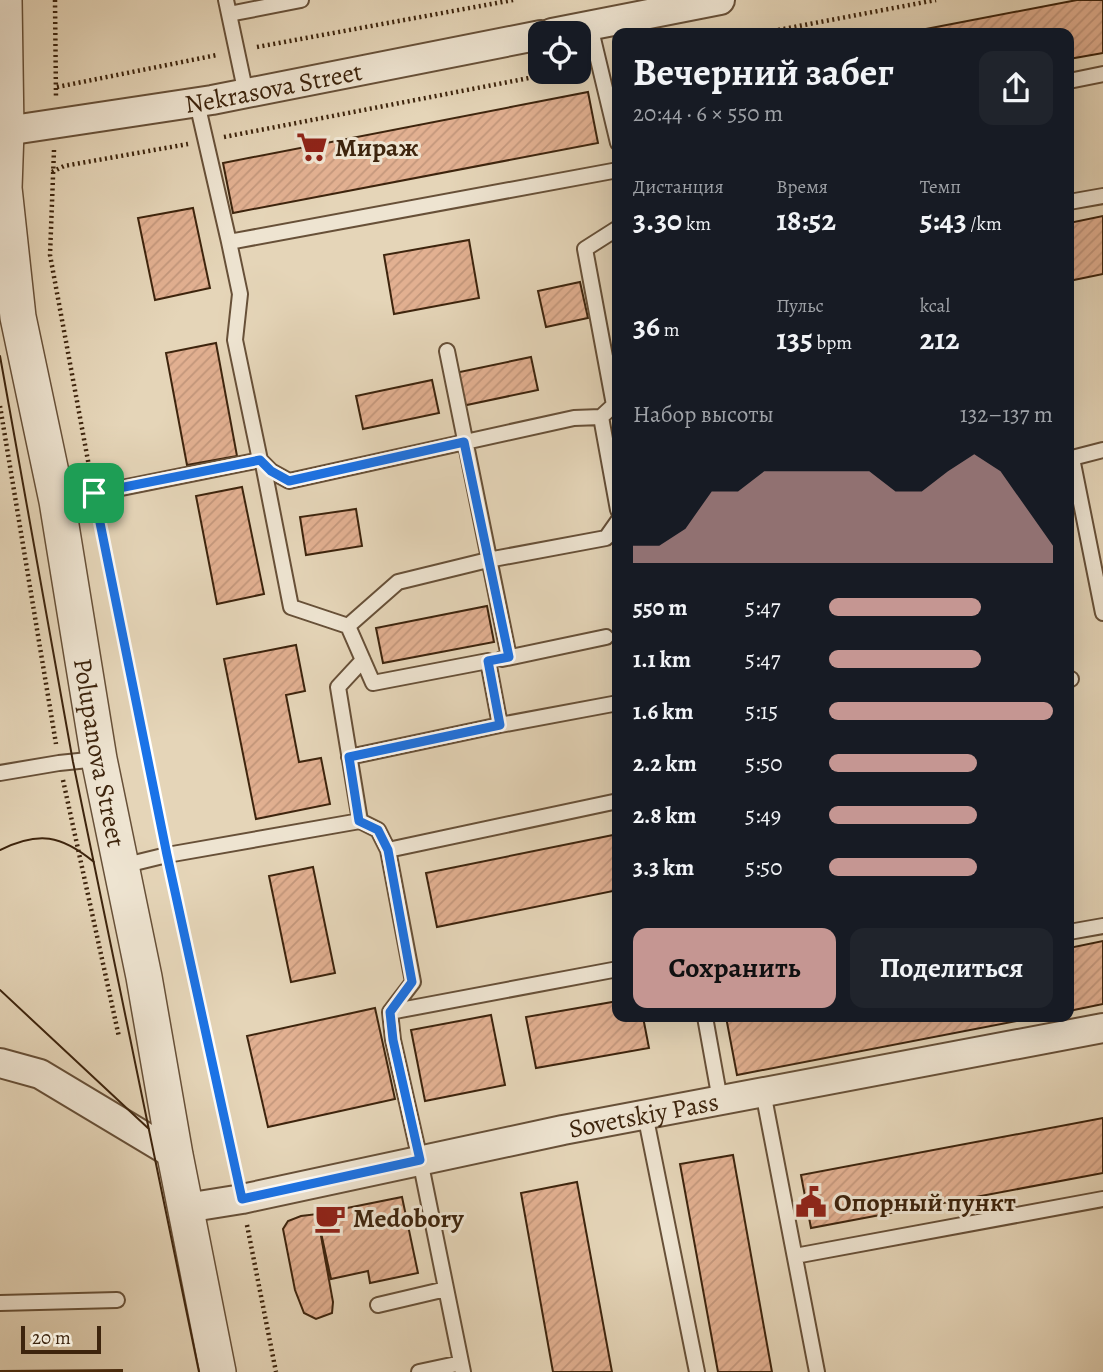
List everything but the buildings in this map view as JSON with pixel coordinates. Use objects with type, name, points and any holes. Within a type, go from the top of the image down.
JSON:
[{"type":"street","name":"Polupanova Street","points":[[4,0],[4,188],[9,318],[57,501],[99,759],[160,1058],[175,1155],[218,1372]]},
{"type":"street","points":[[591,26],[720,0]]},
{"type":"street","name":"Nekrasova Street","points":[[6,131],[197,103],[528,38]]},
{"type":"street","name":"Sovetskiy Pass","points":[[186,1208],[242,1199],[645,1114],[1103,1027]]},
{"type":"street","points":[[0,1063],[40,1074],[175,1155]]},
{"type":"lane","points":[[246,94],[228,7],[301,0]]},
{"type":"lane","points":[[591,30],[612,118]]},
{"type":"lane","points":[[1074,80],[1103,74]]},
{"type":"lane","points":[[197,103],[240,294],[236,340],[291,607],[348,626],[373,683],[607,637]]},
{"type":"lane","points":[[229,242],[612,171]]},
{"type":"lane","points":[[1074,201],[1103,196]]},
{"type":"lane","points":[[612,232],[585,249],[612,394]]},
{"type":"lane","points":[[447,351],[509,657]]},
{"type":"lane","points":[[57,501],[262,462],[289,481],[574,418],[601,417],[612,407]]},
{"type":"lane","points":[[601,417],[612,477]]},
{"type":"lane","points":[[1074,457],[1103,450]]},
{"type":"lane","points":[[1074,477],[1103,613]]},
{"type":"lane","points":[[348,626],[398,582],[488,560],[606,538],[612,530]]},
{"type":"lane","points":[[359,821],[338,687],[363,660]]},
{"type":"lane","points":[[488,661],[500,725]]},
{"type":"lane","points":[[349,757],[612,704]]},
{"type":"lane","points":[[0,773],[99,759]]},
{"type":"lane","points":[[388,850],[612,802]]},
{"type":"lane","points":[[122,866],[167,855],[359,821],[378,830],[388,850],[412,982],[390,1012],[393,1040],[462,1368],[419,1372]]},
{"type":"lane","points":[[1074,931],[1103,926]]},
{"type":"lane","points":[[390,1012],[612,970]]},
{"type":"lane","points":[[706,1022],[720,1100]]},
{"type":"lane","points":[[763,1092],[817,1372]]},
{"type":"lane","points":[[645,1114],[697,1372]]},
{"type":"lane","points":[[795,1256],[1103,1199]]},
{"type":"lane","points":[[378,1305],[446,1289]]},
{"type":"lane","points":[[0,1303],[117,1300]]},
{"type":"path","points":[[55,0],[57,87],[50,255],[94,493],[167,855],[242,1199],[276,1372]]},
{"type":"path","points":[[57,87],[513,0]]},
{"type":"path","points":[[788,28],[936,0]]},
{"type":"path","points":[[52,172],[64,166],[528,78]]},
{"type":"path","points":[[0,406],[59,763],[119,1037]]},
{"type":"tram line","points":[[0,356],[73,762],[199,1372]]},
{"type":"tram line","points":[[0,850],[26,840],[49,839],[71,846],[94,862]]},
{"type":"tram line","points":[[0,990],[149,1129]]},
{"type":"place","name":"Мираж","points":[[312,147]]},
{"type":"place","name":"Опорный пункт","points":[[811,1202]]},
{"type":"place","name":"Medobory","points":[[330,1218]]},
{"type":"route","points":[[464,442],[509,657],[488,661],[500,725],[349,757],[359,821],[378,830],[388,850],[412,982],[390,1012],[393,1040],[420,1160],[242,1199],[167,855],[94,493],[260,460],[271,471],[289,481],[464,442]]}]
